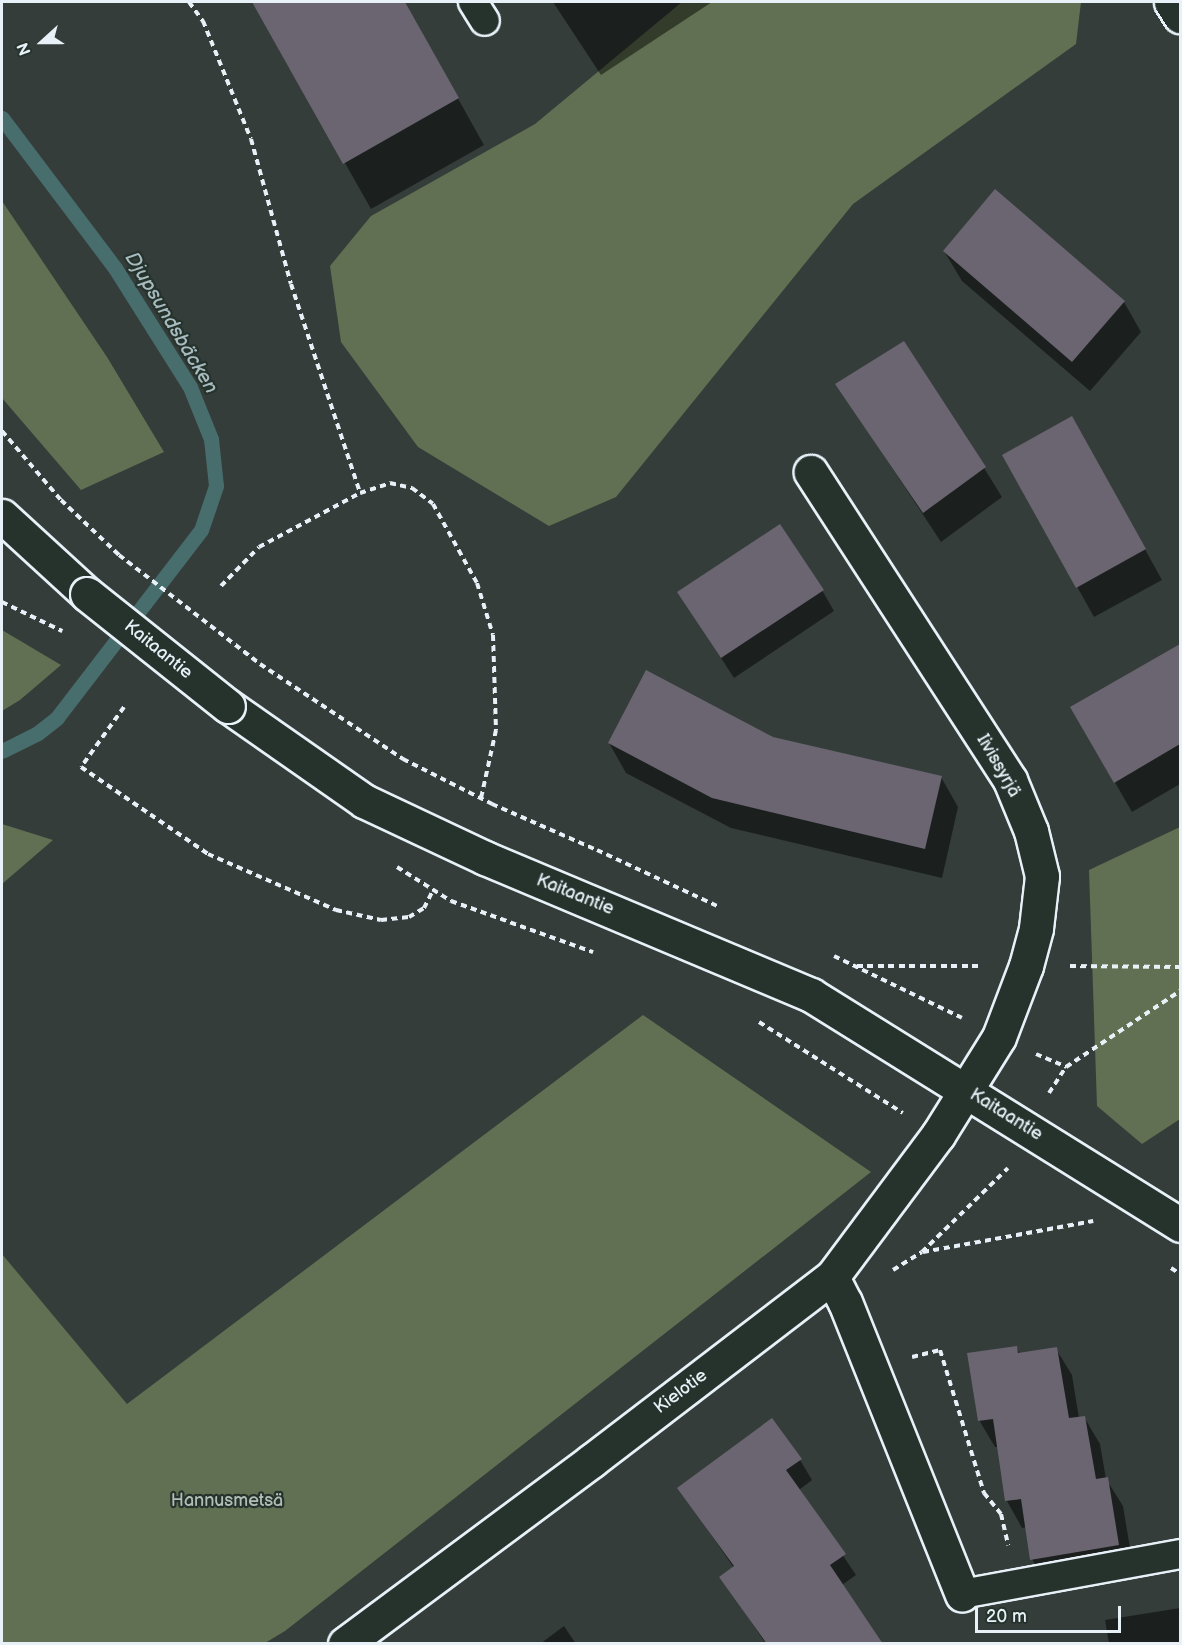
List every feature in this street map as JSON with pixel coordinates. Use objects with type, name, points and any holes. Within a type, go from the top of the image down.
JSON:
[{"type":"street","points":[[1171,2],[1180,16]]},
{"type":"street","name":"Iivissyrjä","points":[[811,472],[1010,780],[1031,831],[1042,876],[1036,928],[1026,966],[999,1037],[966,1089]]},
{"type":"street","name":"Kaitaantie","points":[[2,516],[87,594],[228,706],[364,801],[485,858],[811,995],[966,1089],[1180,1226]]},
{"type":"street","name":"Kielotie","points":[[345,1644],[591,1461],[832,1277],[938,1135],[966,1089]]},
{"type":"street","points":[[832,1277],[962,1594]]},
{"type":"lane","points":[[962,1594],[1180,1554]]},
{"type":"path","points":[[189,2],[203,21],[251,140],[291,284],[360,493]]},
{"type":"path","points":[[2,431],[61,500],[119,555],[260,664],[403,759],[481,798],[726,910]]},
{"type":"path","points":[[221,586],[259,547],[360,493],[390,483],[412,488],[433,504],[477,583],[493,636],[496,730],[481,798]]},
{"type":"path","points":[[2,602],[62,632]]},
{"type":"path","points":[[124,707],[81,767],[208,854],[336,910],[381,920],[409,917],[424,908],[433,890]]},
{"type":"path","points":[[393,864],[451,901],[594,953]]},
{"type":"path","points":[[830,954],[999,1037],[1066,1067],[1180,991]]},
{"type":"path","points":[[753,1018],[938,1135]]},
{"type":"path","points":[[885,1275],[922,1252],[1009,1166],[999,1162]]},
{"type":"path","points":[[922,1252],[1096,1221]]},
{"type":"path","points":[[906,1359],[940,1350],[984,1494],[1002,1514],[1016,1584]]},
{"type":"green space","points":[[682,2],[1081,2],[1076,44],[853,204],[616,497],[549,526],[418,447],[341,342],[330,266],[371,216],[535,124]]},
{"type":"green space","points":[[2,201],[107,357],[164,452],[81,490],[2,398]]},
{"type":"green space","points":[[2,630],[61,665],[20,700],[2,711]]},
{"type":"green space","points":[[2,824],[53,840],[2,884]]},
{"type":"green space","points":[[1180,827],[1180,1119],[1142,1144],[1097,1106],[1089,870]]},
{"type":"green space","name":"Hannusmetsä","points":[[643,1015],[871,1172],[285,1631],[265,1643],[2,1643],[2,1254],[127,1404]]},
{"type":"building","points":[[252,2],[405,2],[459,98],[343,164]]},
{"type":"building","points":[[995,189],[1125,301],[1072,362],[943,251]]},
{"type":"building","points":[[904,341],[986,467],[923,513],[835,384]]},
{"type":"building","points":[[1072,416],[1146,549],[1076,588],[1002,455]]},
{"type":"building","points":[[780,524],[824,590],[721,658],[677,592]]},
{"type":"building","points":[[1180,644],[1180,744],[1114,783],[1070,707]]},
{"type":"building","points":[[646,670],[773,737],[942,776],[925,849],[712,798],[608,743]]},
{"type":"building","points":[[1017,1346],[1018,1353],[1057,1347],[1069,1418],[1085,1416],[1096,1479],[1108,1477],[1119,1545],[1030,1560],[1021,1499],[1005,1501],[993,1419],[978,1421],[967,1353]]},
{"type":"building","points":[[772,1418],[802,1459],[786,1470],[846,1554],[830,1565],[883,1644],[767,1644],[719,1577],[734,1566],[677,1488]]},
{"type":"waterway","name":"Djupsundsbäcken","points":[[2,118],[115,268],[190,387],[211,439],[216,486],[201,530],[57,718],[38,733],[2,751]]}]
